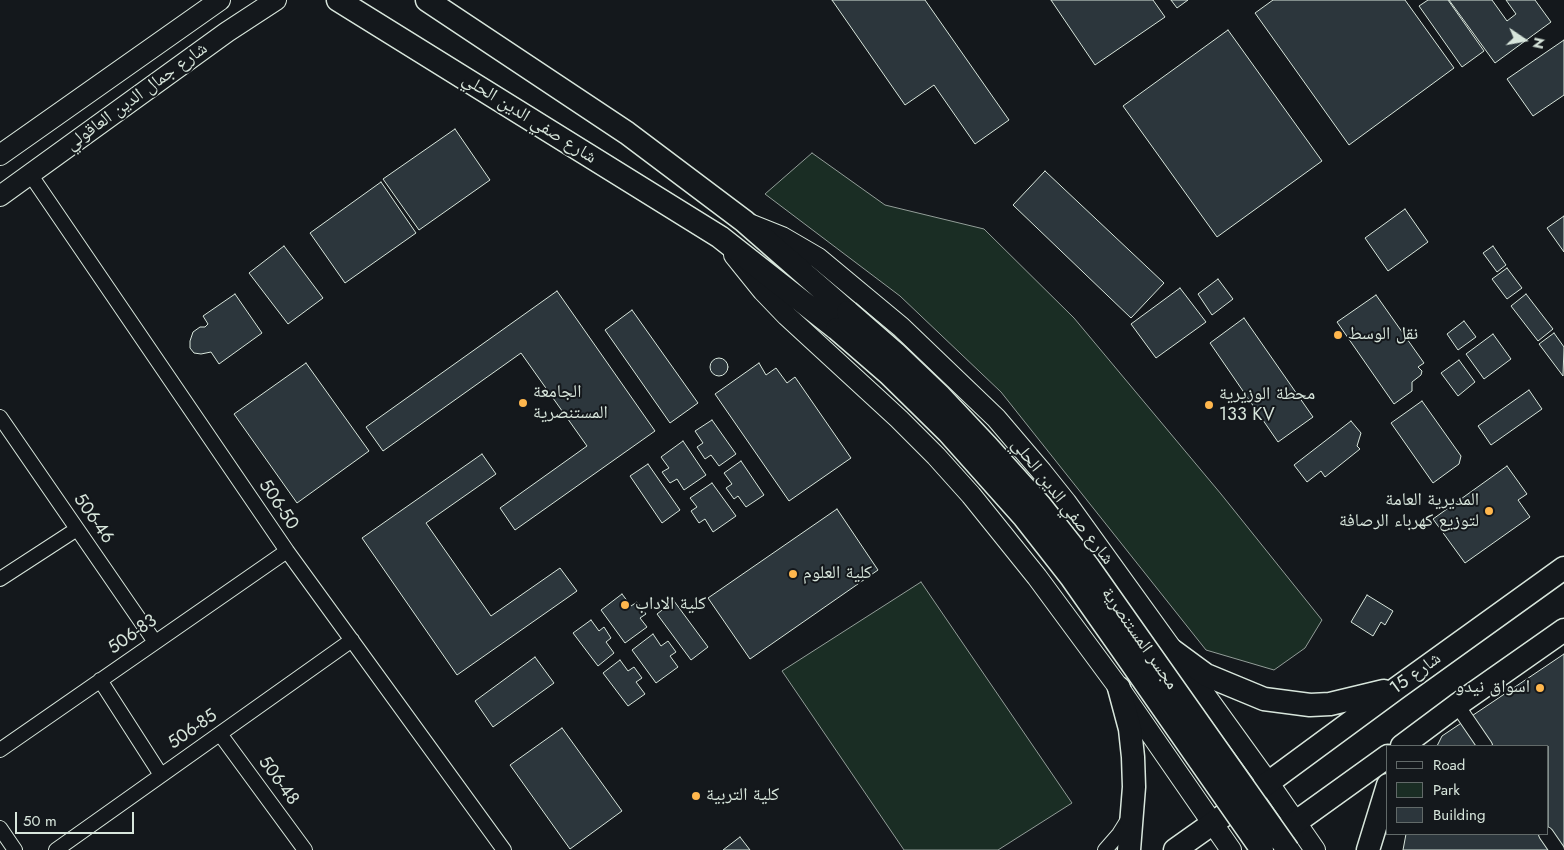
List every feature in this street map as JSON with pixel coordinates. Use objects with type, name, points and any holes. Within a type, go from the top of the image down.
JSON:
[{"type":"main road","name":"شارع صفي الدين الحلي","points":[[338,0],[720,238],[842,321]]},
{"type":"main road","name":"شارع صفي الدين الحلي","points":[[427,0],[627,133],[744,221],[842,321]]},
{"type":"main road","name":"مجسر المستنصرية","points":[[842,321],[895,353],[940,396],[1015,475],[1088,566],[1289,834]]},
{"type":"main road","name":"مجسر المستنصرية","points":[[842,321],[888,374],[948,432],[1024,517],[1071,577],[1262,850]]},
{"type":"main road","name":"شارع 15","points":[[1263,786],[1564,568]]},
{"type":"main road","points":[[1403,745],[1564,630]]},
{"type":"main road","points":[[1172,650],[1206,675],[1264,699],[1310,705],[1330,704],[1397,688]]},
{"type":"main road","points":[[1119,688],[1130,728],[1134,787],[1128,850]]},
{"type":"main road","points":[[1409,745],[1424,730]]},
{"type":"main road","points":[[1289,834],[1386,758]]},
{"type":"main road","points":[[1368,850],[1386,792]]},
{"type":"main road","points":[[1176,850],[1217,819]]},
{"type":"street","name":"شارع جمال الدين العاقولي","points":[[1,153],[220,0]]},
{"type":"street","name":"شارع جمال الدين العاقولي","points":[[0,196],[193,57],[276,0]]},
{"type":"street","points":[[175,32],[193,57]]},
{"type":"street","points":[[127,65],[146,91]]},
{"type":"street","name":"506-50","points":[[30,174],[287,551],[504,850]]},
{"type":"street","name":"شارع صفي الدين الحلي","points":[[744,221],[782,238],[818,258],[894,321],[996,418],[1061,496],[1172,650],[1263,786],[1289,834],[1315,850]]},
{"type":"street","name":"شارع صفي الدين الحلي","points":[[720,238],[787,316],[899,419],[1017,541],[1119,688],[1217,819],[1231,850]]},
{"type":"street","name":"506-46","points":[[0,417],[155,642]]},
{"type":"street","points":[[1060,517],[1061,496]]},
{"type":"street","points":[[0,579],[77,529]]},
{"type":"street","name":"506-83","points":[[0,750],[287,551]]},
{"type":"street","name":"506-85","points":[[56,850],[352,640]]},
{"type":"street","points":[[100,680],[161,775]]},
{"type":"street","points":[[1457,705],[1484,745]]},
{"type":"street","name":"506-48","points":[[220,734],[305,850]]},
{"type":"street","points":[[1105,850],[1119,834],[1132,813]]},
{"type":"street","points":[[0,828],[15,850]]},
{"type":"street","points":[[1547,835],[1557,850]]},
{"type":"green space","points":[[812,153],[885,205],[984,229],[1074,318],[1221,494],[1322,620],[1305,648],[1274,670],[1206,650],[1001,392],[900,296],[765,194]]},
{"type":"green space","points":[[921,582],[1072,803],[998,850],[904,850],[782,671]]},
{"type":"building","points":[[832,0],[925,0],[1009,120],[975,144],[934,85],[905,105]]},
{"type":"building","points":[[1051,0],[1153,0],[1165,17],[1095,65]]},
{"type":"building","points":[[1171,0],[1188,0],[1177,8]]},
{"type":"building","points":[[1273,0],[1405,0],[1454,68],[1349,145],[1255,13]]},
{"type":"building","points":[[1428,0],[1448,0],[1484,51],[1462,67],[1419,6]]},
{"type":"building","points":[[1449,0],[1492,0],[1507,21],[1516,14],[1506,0],[1535,0],[1551,22],[1495,63]]},
{"type":"building","points":[[1228,30],[1322,161],[1217,237],[1123,106]]},
{"type":"building","points":[[1564,40],[1564,95],[1533,116],[1507,79]]},
{"type":"building","points":[[455,129],[490,180],[419,230],[383,179]]},
{"type":"building","points":[[1045,171],[1164,283],[1131,318],[1013,205]]},
{"type":"building","points":[[381,182],[416,233],[345,283],[310,233]]},
{"type":"building","points":[[1405,209],[1428,242],[1388,271],[1365,238]]},
{"type":"building","points":[[1564,216],[1564,252],[1547,228]]},
{"type":"building","points":[[284,246],[323,298],[288,324],[249,273]]},
{"type":"building","points":[[1493,246],[1506,265],[1497,272],[1483,253]]},
{"type":"building","points":[[1507,268],[1522,288],[1507,299],[1492,279]]},
{"type":"building","points":[[1218,279],[1233,299],[1212,315],[1198,294]]},
{"type":"building","points":[[1180,288],[1206,322],[1156,358],[1131,324]]},
{"type":"building","points":[[557,291],[655,431],[515,530],[500,508],[587,446],[521,353],[383,451],[366,427]]},
{"type":"building","points":[[235,294],[262,333],[219,364],[211,352],[194,353],[190,348],[193,332],[208,324],[203,316]]},
{"type":"building","points":[[1526,294],[1553,329],[1538,341],[1511,306]]},
{"type":"building","points":[[1376,295],[1424,363],[1418,367],[1422,371],[1421,375],[1412,382],[1412,391],[1394,404],[1337,322]]},
{"type":"building","points":[[632,310],[698,403],[670,423],[605,330]]},
{"type":"building","points":[[1244,318],[1313,417],[1278,442],[1210,343]]},
{"type":"building","points":[[1464,321],[1476,337],[1458,350],[1447,334]]},
{"type":"building","points":[[1554,333],[1564,347],[1563,376],[1539,344]]},
{"type":"building","points":[[1493,334],[1511,359],[1484,379],[1466,354]]},
{"type":"building","points":[[715,358],[723,358],[728,363],[726,374],[715,376],[710,371],[710,363]]},
{"type":"building","points":[[1459,360],[1475,382],[1458,396],[1441,373]]},
{"type":"building","points":[[306,363],[369,451],[297,503],[234,414]]},
{"type":"building","points":[[759,363],[766,375],[776,368],[787,383],[795,377],[851,458],[789,501],[715,394]]},
{"type":"building","points":[[1529,390],[1542,409],[1491,445],[1478,426]]},
{"type":"building","points":[[1422,401],[1461,456],[1459,464],[1433,483],[1391,423]]},
{"type":"building","points":[[712,420],[736,454],[719,466],[711,455],[705,459],[697,447],[703,443],[695,431]]},
{"type":"building","points":[[1351,421],[1361,433],[1357,446],[1360,449],[1325,477],[1321,471],[1307,482],[1294,465]]},
{"type":"building","points":[[683,441],[706,475],[684,490],[677,479],[670,483],[662,472],[669,468],[661,457]]},
{"type":"building","points":[[482,454],[496,474],[426,523],[491,616],[560,568],[577,591],[457,675],[362,538]]},
{"type":"building","points":[[741,461],[764,495],[746,507],[738,496],[734,499],[726,488],[732,484],[724,473]]},
{"type":"building","points":[[648,464],[680,510],[662,523],[630,476]]},
{"type":"building","points":[[1507,466],[1527,494],[1518,500],[1530,517],[1465,563],[1433,519]]},
{"type":"building","points":[[712,483],[736,516],[713,532],[705,519],[699,523],[691,511],[697,507],[690,498]]},
{"type":"building","points":[[837,509],[878,570],[750,659],[708,598]]},
{"type":"building","points":[[622,594],[631,606],[637,602],[646,614],[640,618],[647,627],[625,643],[601,610]]},
{"type":"building","points":[[1367,595],[1393,611],[1385,625],[1381,622],[1373,636],[1351,622]]},
{"type":"building","points":[[674,601],[708,647],[691,660],[657,614]]},
{"type":"building","points":[[591,620],[599,631],[604,627],[611,638],[606,642],[614,653],[598,666],[573,633]]},
{"type":"building","points":[[653,634],[661,646],[668,641],[676,652],[670,656],[678,667],[656,683],[632,650]]},
{"type":"building","points":[[1564,654],[1564,850],[1403,850],[1406,835],[1549,835],[1549,745],[1438,745],[1442,736]]},
{"type":"building","points":[[535,657],[554,683],[493,727],[475,701]]},
{"type":"building","points":[[620,660],[628,671],[634,667],[642,678],[636,682],[645,694],[628,706],[603,673]]},
{"type":"building","points":[[562,728],[622,811],[570,849],[510,765]]},
{"type":"building","points":[[740,837],[750,850],[723,850]]},
{"type":"place","name":"نقل الوسط","points":[[1338,335]]},
{"type":"place","name":"الجامعة المستنصرية","points":[[523,403]]},
{"type":"place","name":"محطة الوزيرية 133 KV","points":[[1209,405]]},
{"type":"place","name":"المديرية العامة لتوزيع كهرباء الرصافة","points":[[1489,511]]},
{"type":"place","name":"كلية العلوم","points":[[793,574]]},
{"type":"place","name":"كلية الاداب","points":[[625,605]]},
{"type":"place","name":"اسواق نيدو","points":[[1540,688]]},
{"type":"place","name":"كلية التربية","points":[[696,796]]}]
